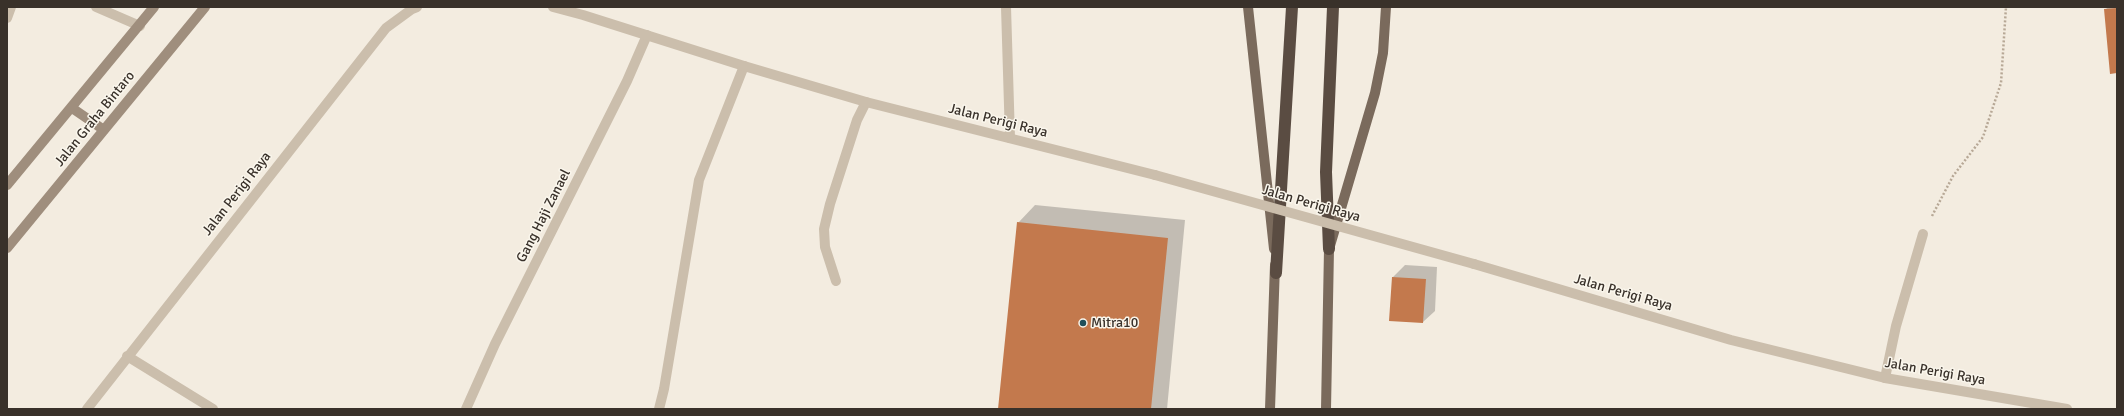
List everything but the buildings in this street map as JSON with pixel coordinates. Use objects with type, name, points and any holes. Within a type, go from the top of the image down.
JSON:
[{"type":"highway","points":[[1276,273],[1292,7]]},
{"type":"highway","points":[[1329,249],[1326,172],[1333,7]]},
{"type":"main road","name":"Jalan Graha Bintaro","points":[[7,185],[140,26],[154,7]]},
{"type":"main road","name":"Jalan Graha Bintaro","points":[[7,248],[205,7]]},
{"type":"main road","points":[[1248,7],[1276,273],[1270,409]]},
{"type":"main road","points":[[1326,409],[1329,249],[1375,93],[1383,53],[1386,7]]},
{"type":"main road","points":[[72,108],[104,130]]},
{"type":"street","points":[[7,18],[11,7]]},
{"type":"street","points":[[96,7],[140,26]]},
{"type":"street","name":"Jalan Perigi Raya","points":[[88,409],[127,356],[386,28],[417,7]]},
{"type":"street","name":"Jalan Perigi Raya","points":[[553,7],[866,102],[1155,175],[1474,264],[1731,340],[1885,378],[2067,409]]},
{"type":"street","points":[[1006,7],[1010,138]]},
{"type":"street","name":"Gang Haji Zanael","points":[[466,409],[495,344],[627,81],[646,35]]},
{"type":"street","points":[[659,409],[664,389],[699,180],[744,66]]},
{"type":"street","points":[[836,281],[825,247],[824,229],[857,120],[866,102]]},
{"type":"street","points":[[1885,378],[1896,326],[1923,234]]},
{"type":"street","points":[[127,356],[213,409]]},
{"type":"path","points":[[1923,234],[1953,176],[1983,137],[2001,83],[2006,7]]},
{"type":"place","name":"Mitra10","points":[[1083,323]]}]
